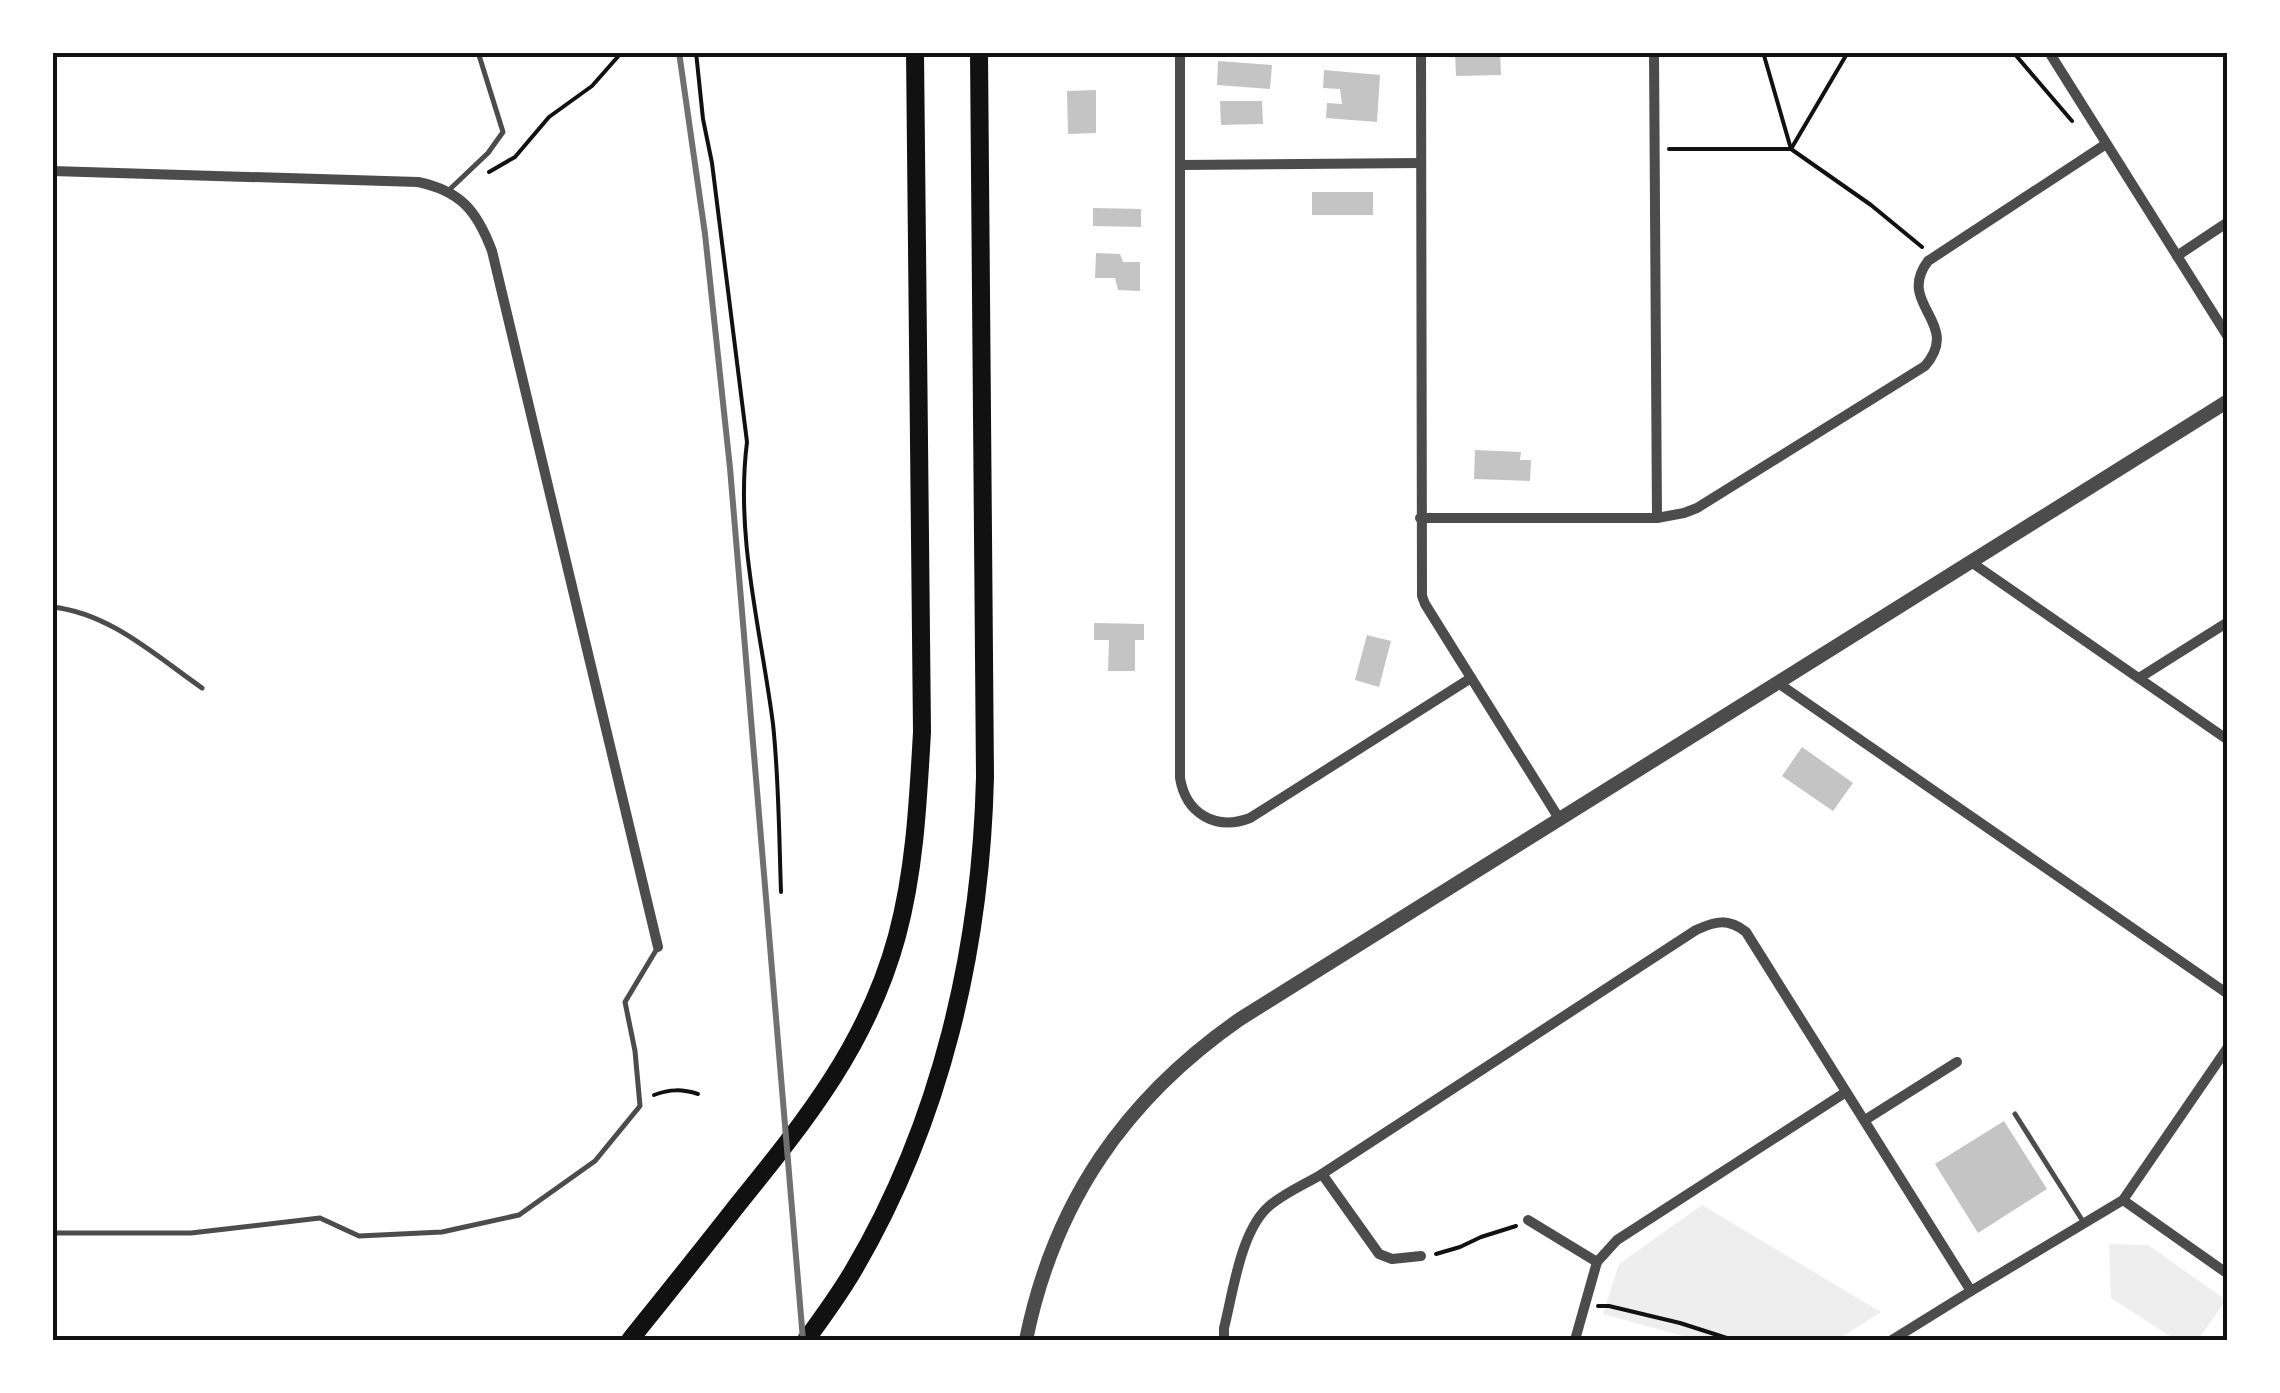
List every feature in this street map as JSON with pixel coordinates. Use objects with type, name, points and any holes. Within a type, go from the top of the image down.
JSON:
[{"type":"main road","points":[[630,1340],[808,1116],[842,1066],[874,1002],[897,937],[916,841],[922,732],[915,52]]},
{"type":"main road","points":[[806,1340],[852,1274],[903,1171],[951,1035],[968,955],[984,834],[985,758],[978,52]]},
{"type":"street","points":[[1180,52],[1180,778],[1188,802],[1214,822],[1232,824],[1250,818],[1471,678]]},
{"type":"street","points":[[1421,52],[1422,596],[1560,820]]},
{"type":"street","points":[[1654,52],[1657,518]]},
{"type":"street","points":[[2049,52],[2228,337]]},
{"type":"street","points":[[1420,518],[1657,518],[1697,508],[1925,366],[1934,352],[1937,336],[1920,299],[1918,282],[1923,267],[2106,144]]},
{"type":"street","points":[[1181,164],[1420,163]]},
{"type":"street","points":[[52,171],[418,182],[448,191],[466,204],[483,228],[492,251],[658,948]]},
{"type":"street","points":[[2176,256],[2228,222]]},
{"type":"street","points":[[1026,1340],[1041,1278],[1074,1199],[1130,1117],[1196,1051],[1240,1019],[2228,401]]},
{"type":"street","points":[[1971,562],[2228,740]]},
{"type":"street","points":[[2139,678],[2228,622]]},
{"type":"street","points":[[1778,684],[2228,994]]},
{"type":"street","points":[[1224,1340],[1244,1250],[1254,1225],[1269,1206],[1696,930],[1727,921],[1746,932],[1970,1291]]},
{"type":"street","points":[[1892,1340],[2123,1200],[2228,1047]]},
{"type":"street","points":[[1865,1120],[1957,1062]]},
{"type":"street","points":[[1575,1340],[1597,1262],[1617,1240],[1846,1092]]},
{"type":"street","points":[[1322,1174],[1379,1254],[1392,1258],[1421,1256]]},
{"type":"street","points":[[2123,1200],[2228,1274]]},
{"type":"street","points":[[1528,1220],[1597,1262]]},
{"type":"lane","points":[[448,191],[488,153],[503,132],[478,52]]},
{"type":"lane","points":[[52,607],[96,617],[202,688]]},
{"type":"lane","points":[[52,1233],[191,1233],[320,1218],[359,1236],[442,1232],[519,1215],[594,1162],[640,1106],[626,1002],[658,948]]},
{"type":"lane","points":[[2015,1114],[2084,1223]]},
{"type":"path","points":[[486,173],[515,157],[549,117],[592,86],[622,52]]},
{"type":"path","points":[[696,52],[747,442],[744,529],[773,727],[781,892]]},
{"type":"path","points":[[1764,52],[1791,150]]},
{"type":"path","points":[[1791,150],[1848,52]]},
{"type":"path","points":[[2013,52],[2072,121]]},
{"type":"path","points":[[1654,149],[1791,150],[1934,256]]},
{"type":"path","points":[[640,1102],[672,1090],[698,1094]]},
{"type":"path","points":[[1421,1256],[1460,1247],[1528,1220]]},
{"type":"path","points":[[1584,1306],[1608,1306],[1733,1340]]},
{"type":"shaded area","points":[[1702,1205],[1881,1312],[1837,1340],[1698,1340],[1603,1314],[1619,1264]]},
{"type":"shaded area","points":[[2109,1244],[2148,1245],[2226,1300],[2198,1340],[2176,1340],[2111,1298]]},
{"type":"building","points":[[1455,52],[1500,52],[1501,75],[1456,76]]},
{"type":"building","points":[[1218,61],[1272,65],[1270,89],[1217,85]]},
{"type":"building","points":[[1324,70],[1380,75],[1377,122],[1326,118],[1327,103],[1342,104],[1340,89],[1323,88]]},
{"type":"building","points":[[1096,90],[1096,133],[1068,134],[1067,91]]},
{"type":"building","points":[[1220,101],[1262,101],[1263,124],[1221,125]]},
{"type":"building","points":[[1312,192],[1373,192],[1373,215],[1312,215]]},
{"type":"building","points":[[1093,208],[1141,209],[1141,227],[1093,226]]},
{"type":"building","points":[[1096,253],[1120,254],[1123,262],[1140,262],[1140,291],[1118,290],[1115,278],[1095,278]]},
{"type":"building","points":[[1475,450],[1521,452],[1520,460],[1531,460],[1530,481],[1474,479]]},
{"type":"building","points":[[1094,623],[1144,624],[1144,640],[1135,640],[1135,671],[1108,671],[1109,640],[1094,640]]},
{"type":"building","points":[[1367,635],[1391,641],[1379,687],[1355,680]]},
{"type":"building","points":[[1802,747],[1853,783],[1833,811],[1782,776]]},
{"type":"building","points":[[2004,1121],[2047,1189],[1978,1233],[1935,1164]]},
{"type":"railway","points":[[679,52],[705,234],[730,468],[803,1340]]}]
